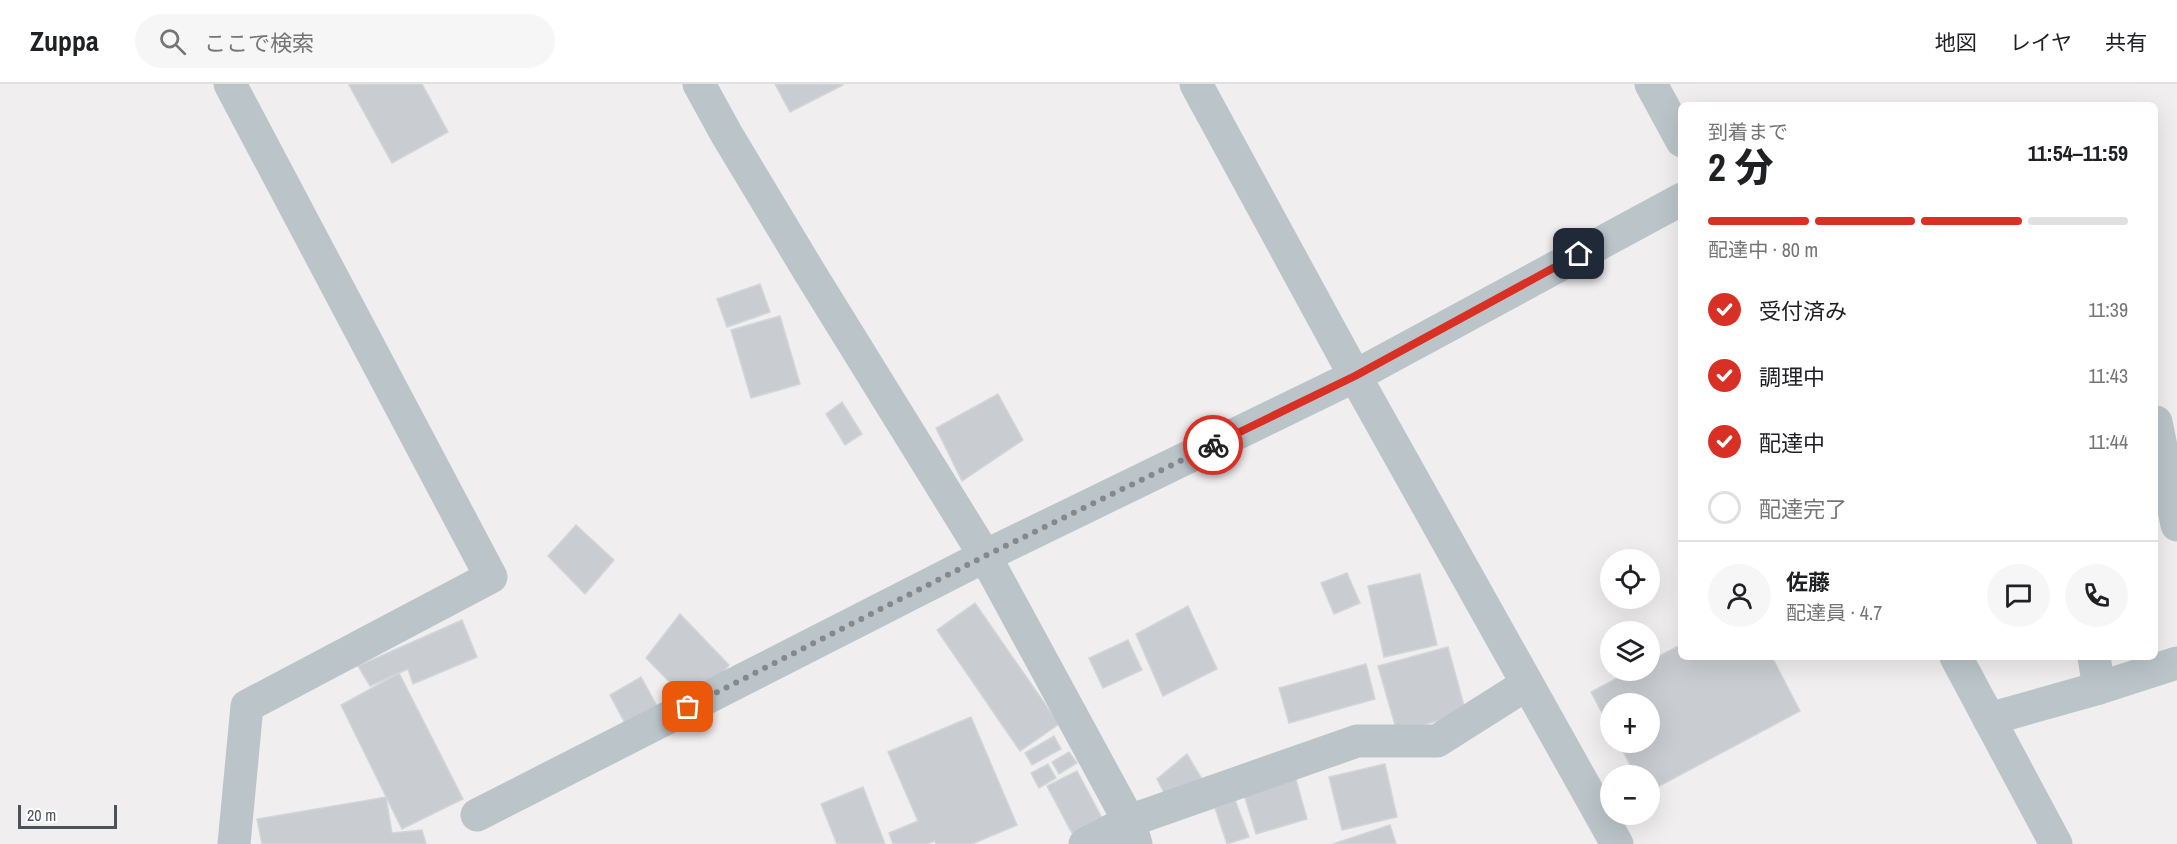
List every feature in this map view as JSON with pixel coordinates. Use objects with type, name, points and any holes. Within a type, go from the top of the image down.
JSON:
[{"type":"street","points":[[230,84],[491,577],[248,706],[234,844]]},
{"type":"street","points":[[699,84],[810,273],[985,556],[1133,833]]},
{"type":"street","points":[[1196,84],[1355,376],[1617,844]]},
{"type":"street","points":[[1651,84],[1678,134]]},
{"type":"street","points":[[477,815],[985,556],[1355,376],[1678,201]]},
{"type":"street","points":[[2158,432],[2177,525]]},
{"type":"street","points":[[1958,660],[2056,844]]},
{"type":"street","points":[[1989,719],[2097,673],[2177,663]]},
{"type":"street","points":[[1086,844],[1133,833],[1357,741],[1437,741],[1527,684]]},
{"type":"building","points":[[422,84],[448,132],[392,163],[349,85]]},
{"type":"building","points":[[775,84],[843,84],[843,85],[790,112]]},
{"type":"building","points":[[760,284],[770,312],[727,327],[717,299]]},
{"type":"building","points":[[780,316],[800,384],[751,398],[731,330]]},
{"type":"building","points":[[998,394],[1023,440],[962,481],[936,428]]},
{"type":"building","points":[[842,402],[862,434],[845,445],[826,414]]},
{"type":"building","points":[[576,525],[614,560],[585,594],[548,556]]},
{"type":"building","points":[[1347,573],[1360,603],[1334,614],[1321,583]]},
{"type":"building","points":[[1420,574],[1437,645],[1384,657],[1368,586]]},
{"type":"building","points":[[975,603],[1059,724],[1020,751],[937,630]]},
{"type":"building","points":[[1188,606],[1217,669],[1163,696],[1136,634]]},
{"type":"building","points":[[680,614],[729,665],[694,707],[646,658]]},
{"type":"building","points":[[462,620],[477,657],[413,684],[408,669],[370,686],[358,666]]},
{"type":"building","points":[[1128,640],[1142,670],[1103,688],[1089,658]]},
{"type":"building","points":[[1678,646],[1678,660],[1774,660],[1800,711],[1660,786],[1660,765],[1630,765],[1624,753],[1660,753],[1660,693],[1600,693],[1600,709],[1591,692],[1612,681],[1660,681],[1660,656]]},
{"type":"building","points":[[1448,647],[1466,713],[1397,732],[1378,666]]},
{"type":"building","points":[[1366,664],[1375,699],[1289,723],[1279,688]]},
{"type":"building","points":[[399,673],[463,799],[402,829],[341,705]]},
{"type":"building","points":[[641,677],[657,706],[625,723],[610,695]]},
{"type":"building","points":[[971,717],[1017,825],[972,844],[936,844],[935,841],[927,844],[893,844],[889,833],[918,821],[888,752]]},
{"type":"building","points":[[1054,736],[1061,749],[1032,765],[1025,753]]},
{"type":"building","points":[[1069,752],[1077,763],[1059,774],[1052,762]]},
{"type":"building","points":[[1187,754],[1209,791],[1173,810],[1157,779]]},
{"type":"building","points":[[1048,764],[1056,778],[1039,788],[1031,773]]},
{"type":"building","points":[[1385,764],[1397,817],[1342,830],[1329,777]]},
{"type":"building","points":[[1077,771],[1103,820],[1073,835],[1047,786]]},
{"type":"building","points":[[1295,776],[1307,819],[1256,834],[1243,791]]},
{"type":"building","points":[[863,787],[885,844],[837,844],[821,804]]},
{"type":"building","points":[[386,797],[392,833],[422,830],[426,844],[262,844],[257,819]]},
{"type":"building","points":[[1235,800],[1249,837],[1227,844],[1215,808]]},
{"type":"building","points":[[1390,825],[1396,844],[1333,844]]},
{"type":"way so far","points":[[688,707],[985,556],[1213,445]]},
{"type":"route","points":[[1213,445],[1355,376],[1579,254]]}]
